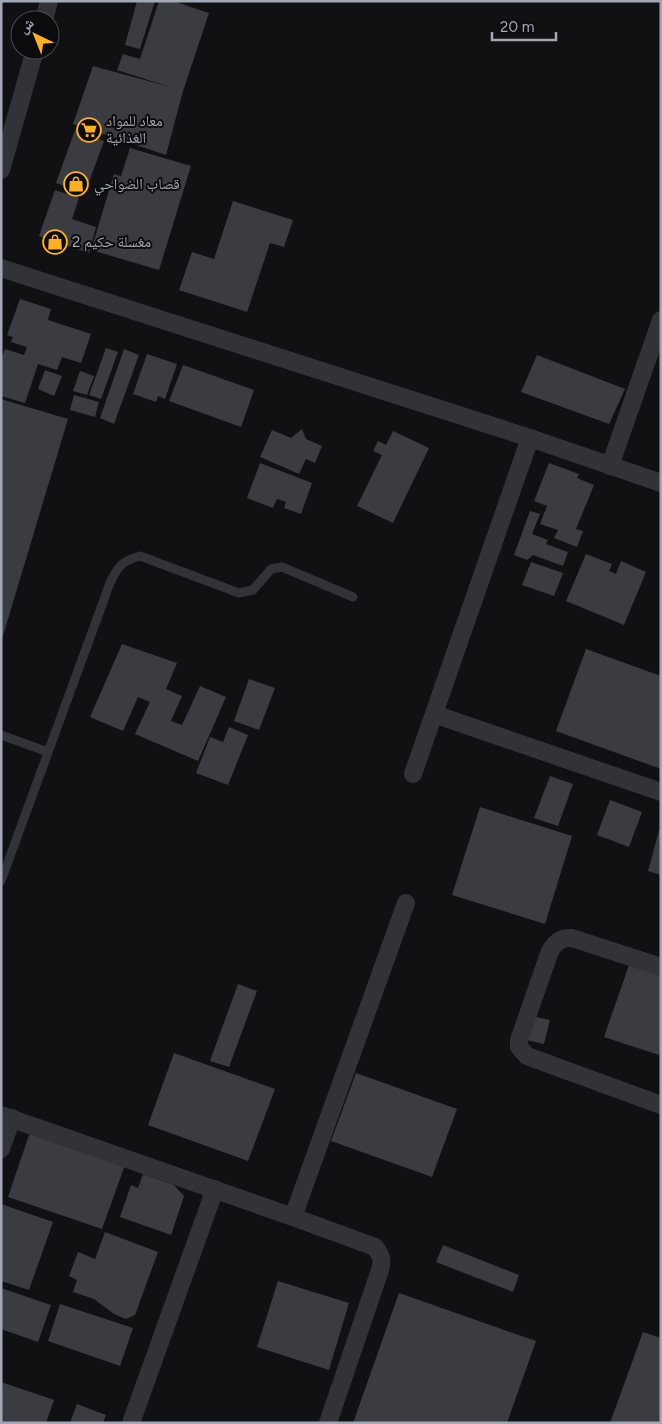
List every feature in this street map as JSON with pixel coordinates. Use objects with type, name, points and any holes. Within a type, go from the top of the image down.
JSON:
[{"type":"street","points":[[1,170],[32,60]]},
{"type":"street","points":[[1,268],[530,438],[661,483]]},
{"type":"street","points":[[610,466],[661,320]]},
{"type":"street","points":[[413,774],[530,438]]},
{"type":"street","points":[[434,714],[661,792]]},
{"type":"street","points":[[293,1217],[406,903]]},
{"type":"street","points":[[661,967],[572,938],[564,938],[554,945],[550,952],[519,1040],[519,1047],[527,1056],[661,1105]]},
{"type":"street","points":[[1,1149],[6,1116],[375,1247],[380,1254],[382,1262],[328,1423]]},
{"type":"street","points":[[131,1423],[215,1189]]},
{"type":"lane","points":[[1,881],[110,583],[117,569],[128,559],[140,556],[239,593],[253,590],[270,569],[282,567],[352,597]]},
{"type":"lane","points":[[1,736],[48,752]]},
{"type":"building","points":[[137,1],[155,1],[140,49],[125,45]]},
{"type":"building","points":[[159,1],[173,1],[209,13],[183,91],[166,155],[73,124],[93,66],[170,87],[117,70],[123,54],[140,59]]},
{"type":"building","points":[[75,130],[104,141],[85,193],[56,183]]},
{"type":"building","points":[[130,148],[191,166],[159,270],[91,250],[114,174],[121,176]]},
{"type":"building","points":[[55,190],[79,198],[72,219],[96,227],[89,253],[39,236]]},
{"type":"building","points":[[233,201],[293,220],[284,247],[270,243],[247,312],[179,290],[192,252],[214,259]]},
{"type":"building","points":[[20,299],[51,309],[48,320],[91,334],[81,363],[62,357],[57,370],[38,364],[25,403],[1,396],[1,360],[5,349],[24,355],[27,347],[11,342],[13,337],[7,335]]},
{"type":"building","points":[[106,348],[118,352],[101,399],[89,395]]},
{"type":"building","points":[[124,349],[139,355],[114,424],[100,418]]},
{"type":"building","points":[[147,354],[177,364],[165,399],[158,396],[156,402],[133,394]]},
{"type":"building","points":[[537,355],[625,389],[609,424],[521,392]]},
{"type":"building","points":[[183,365],[254,390],[241,427],[169,401]]},
{"type":"building","points":[[45,370],[62,376],[54,396],[38,389]]},
{"type":"building","points":[[80,371],[94,376],[87,395],[73,391]]},
{"type":"building","points":[[74,395],[99,402],[95,417],[70,410]]},
{"type":"building","points":[[1,399],[68,419],[2,639],[1,639]]},
{"type":"building","points":[[302,429],[306,439],[322,446],[315,463],[306,459],[299,474],[260,457],[272,430],[291,438]]},
{"type":"building","points":[[393,431],[429,448],[393,523],[357,506],[382,455],[373,451],[378,441],[386,445]]},
{"type":"building","points":[[260,463],[312,483],[301,514],[284,508],[286,502],[277,499],[273,508],[247,498]]},
{"type":"building","points":[[549,463],[579,474],[577,478],[594,485],[576,529],[583,531],[577,547],[554,538],[558,530],[540,524],[547,506],[534,501]]},
{"type":"building","points":[[530,511],[540,514],[532,534],[548,540],[546,544],[568,552],[563,566],[533,555],[527,560],[514,555]]},
{"type":"building","points":[[586,554],[612,564],[609,571],[616,574],[621,561],[646,572],[624,625],[566,601]]},
{"type":"building","points":[[531,562],[563,573],[554,596],[522,585]]},
{"type":"building","points":[[122,644],[177,663],[166,689],[182,696],[171,721],[182,725],[200,686],[226,697],[198,761],[135,734],[150,702],[138,697],[123,731],[90,717]]},
{"type":"building","points":[[586,649],[661,676],[661,769],[556,731]]},
{"type":"building","points":[[249,679],[275,688],[259,730],[234,721]]},
{"type":"building","points":[[229,727],[248,735],[228,785],[196,773],[210,737],[223,742]]},
{"type":"building","points":[[550,776],[573,784],[558,826],[534,818]]},
{"type":"building","points":[[610,800],[642,812],[629,847],[597,835]]},
{"type":"building","points":[[480,807],[572,836],[545,924],[452,895]]},
{"type":"building","points":[[661,827],[661,875],[648,871]]},
{"type":"building","points":[[629,965],[661,975],[661,1050],[659,1055],[604,1037]]},
{"type":"building","points":[[238,984],[257,991],[229,1067],[210,1061]]},
{"type":"building","points":[[532,1016],[550,1020],[544,1044],[526,1040]]},
{"type":"building","points":[[174,1053],[275,1089],[248,1161],[148,1125]]},
{"type":"building","points":[[356,1073],[457,1109],[432,1177],[331,1141]]},
{"type":"building","points":[[31,1129],[126,1162],[102,1229],[8,1197]]},
{"type":"building","points":[[143,1174],[174,1185],[184,1196],[171,1235],[120,1217],[131,1185],[138,1188]]},
{"type":"building","points":[[1,1204],[53,1222],[29,1290],[1,1281]]},
{"type":"building","points":[[105,1232],[158,1252],[135,1315],[126,1319],[114,1314],[94,1299],[73,1292],[77,1280],[69,1276],[78,1252],[95,1259]]},
{"type":"building","points":[[443,1245],[519,1275],[513,1292],[436,1262]]},
{"type":"building","points":[[278,1281],[349,1303],[329,1370],[257,1347]]},
{"type":"building","points":[[1,1288],[51,1305],[38,1342],[1,1329]]},
{"type":"building","points":[[399,1293],[536,1341],[507,1423],[353,1423]]},
{"type":"building","points":[[60,1304],[133,1328],[120,1366],[48,1341]]},
{"type":"building","points":[[643,1332],[661,1338],[661,1423],[610,1423]]},
{"type":"building","points":[[1,1382],[54,1400],[46,1423],[1,1423]]},
{"type":"building","points":[[77,1404],[106,1415],[103,1423],[70,1423]]},
{"type":"place","name":"معاد للمواد الغذائية","points":[[89,130]]},
{"type":"place","name":"قصاب الضواحي","points":[[76,184]]},
{"type":"place","name":"مغسلة حكيم 2","points":[[55,242]]}]
